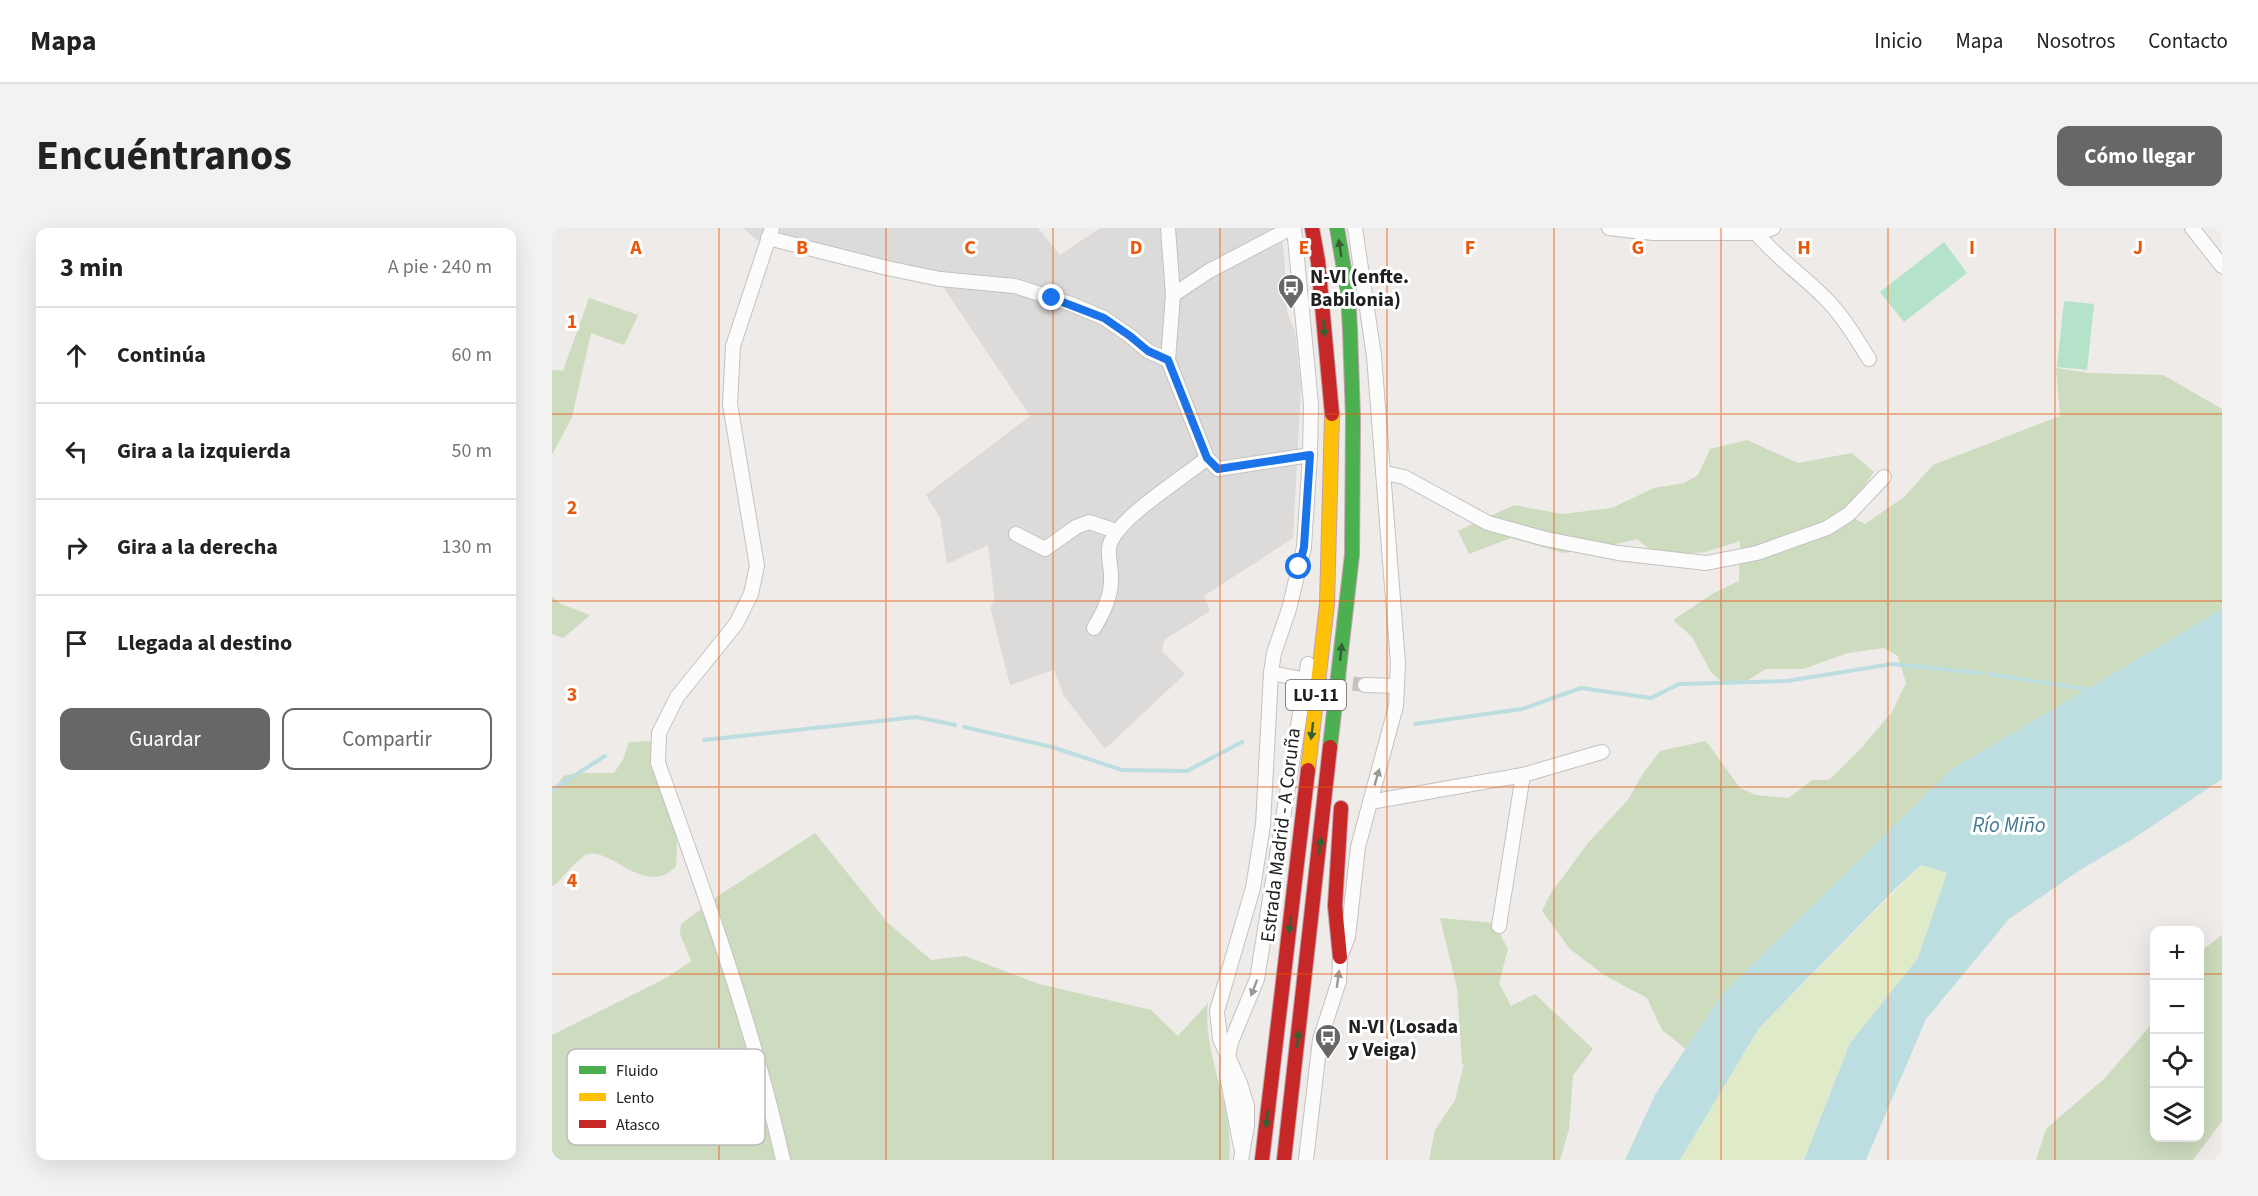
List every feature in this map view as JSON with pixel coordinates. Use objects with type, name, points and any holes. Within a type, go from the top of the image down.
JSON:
[{"type":"highway","name":"Estrada Madrid - A Coruña","points":[[1262,1160],[1327,604],[1332,418],[1318,261],[1312,228]]},
{"type":"highway","name":"Estrada Madrid - A Coruña","points":[[1284,1160],[1352,555],[1353,418],[1350,330],[1348,293],[1337,228]]},
{"type":"highway","points":[[1350,330],[1360,396],[1364,467],[1360,569],[1351,692]]},
{"type":"highway","points":[[1340,957],[1335,906],[1343,792]]},
{"type":"street","points":[[1168,228],[1173,296],[1168,360],[1207,458],[1218,469],[1310,455]]},
{"type":"street","points":[[1173,296],[1209,271],[1292,228],[1311,404],[1304,547],[1289,609],[1274,653],[1271,673],[1263,825],[1255,878],[1217,1011],[1220,1039],[1240,1083],[1247,1106],[1247,1126],[1242,1157]]},
{"type":"street","points":[[1306,1160],[1320,1040],[1339,981],[1340,957],[1348,937],[1358,847],[1396,706],[1398,663],[1385,473],[1374,356],[1355,228]]},
{"type":"street","points":[[1609,228],[1653,233],[1756,233],[1773,228]]},
{"type":"street","points":[[2192,228],[2222,266]]},
{"type":"street","points":[[755,1049],[728,961],[658,763],[659,733],[672,706],[736,624],[751,594],[757,566],[730,404],[733,346],[770,233],[887,268],[940,279],[1014,286],[1071,304],[1104,318],[1148,351],[1168,360]]},
{"type":"street","points":[[1756,233],[1769,248],[1825,298],[1850,329],[1869,359]]},
{"type":"street","points":[[1094,628],[1106,609],[1112,579],[1109,547],[1116,531],[1161,492],[1207,458]]},
{"type":"street","points":[[1228,1056],[1231,1042],[1257,979],[1273,891],[1312,636],[1330,473]]},
{"type":"street","points":[[1385,473],[1404,477],[1488,523],[1546,539],[1618,553],[1706,563],[1757,553],[1827,528],[1849,514],[1884,477]]},
{"type":"street","points":[[1016,534],[1045,549],[1076,527],[1089,522],[1116,531]]},
{"type":"street","points":[[1089,522],[1109,547]]},
{"type":"street","points":[[1271,673],[1297,678]]},
{"type":"street","points":[[1365,685],[1396,686]]},
{"type":"street","points":[[1370,802],[1523,775],[1602,752]]},
{"type":"street","points":[[1499,926],[1523,775]]},
{"type":"street","points":[[765,1083],[783,1160]]},
{"type":"shaded area","points":[[743,228],[1038,228],[1060,255],[1100,228],[1280,228],[1284,253],[1287,312],[1295,331],[1301,388],[1293,538],[1204,596],[1210,611],[1164,640],[1162,651],[1185,674],[1105,749],[1064,696],[1054,670],[1010,685],[990,606],[995,602],[988,545],[947,564],[940,518],[926,495],[1030,416],[942,285],[757,240]]},
{"type":"green space","points":[[1944,242],[1967,273],[1904,322],[1880,292]]},
{"type":"green space","points":[[589,298],[638,315],[624,345],[591,333],[572,417],[552,455],[552,370],[563,371]]},
{"type":"green space","points":[[2064,301],[2094,304],[2087,370],[2057,367]]},
{"type":"green space","points":[[2056,368],[2088,373],[2163,375],[2222,409],[2222,625],[1697,1033],[1686,1049],[1662,1030],[1647,998],[1604,975],[1570,949],[1542,911],[1551,893],[1588,843],[1628,800],[1642,775],[1660,751],[1706,741],[1740,788],[1756,795],[1789,798],[1812,780],[1829,780],[1864,745],[1892,712],[1906,683],[1898,656],[1884,648],[1848,653],[1803,669],[1766,669],[1748,680],[1725,685],[1711,672],[1692,637],[1673,620],[1714,593],[1739,581],[1740,541],[1705,552],[1658,556],[1637,539],[1600,548],[1564,553],[1511,538],[1469,554],[1458,531],[1514,505],[1562,514],[1612,508],[1654,488],[1684,483],[1698,475],[1710,449],[1747,440],[1798,463],[1852,453],[1874,472],[1845,514],[1865,524],[1904,497],[1933,465],[2060,416]]},
{"type":"green space","points":[[552,597],[561,604],[590,615],[563,638],[552,634]]},
{"type":"green space","points":[[654,741],[674,808],[677,843],[676,867],[667,874],[653,877],[633,871],[605,857],[588,854],[552,886],[552,791],[564,776],[576,773],[614,773],[623,760],[629,742]]},
{"type":"green space","points":[[815,833],[887,922],[931,960],[965,956],[1039,984],[1151,1010],[1178,1036],[1208,1003],[1207,1023],[1210,1043],[1230,1140],[1229,1160],[552,1160],[552,1035],[668,977],[691,961],[680,934],[681,924],[718,896]]},
{"type":"green space","points":[[1921,865],[1947,873],[1918,958],[1850,1043],[1804,1160],[1680,1160],[1759,1028]]},
{"type":"green space","points":[[1440,918],[1494,923],[1508,949],[1499,983],[1511,1006],[1535,994],[1593,1049],[1573,1075],[1569,1129],[1560,1160],[1429,1160],[1435,1130],[1455,1100],[1464,1064],[1462,1064],[1457,988]]},
{"type":"green space","points":[[2222,935],[2222,1121],[2193,1160],[2036,1160],[2046,1129],[2105,1078],[2150,1026],[2150,1142],[2204,1142],[2204,949]]},
{"type":"water","name":"Río Miño","points":[[2222,609],[2222,779],[2131,840],[2080,870],[2009,919],[1926,1019],[1866,1160],[1804,1160],[1850,1043],[1918,958],[1947,873],[1921,865],[1759,1028],[1680,1160],[1625,1160],[1655,1095],[1722,994],[1952,769]]},
{"type":"waterway","points":[[1415,724],[1522,709],[1581,688],[1651,698],[1679,684],[1787,681],[1892,664],[1981,673]]},
{"type":"waterway","points":[[1989,674],[2092,690]]},
{"type":"waterway","points":[[704,740],[916,717],[955,725]]},
{"type":"waterway","points":[[964,727],[1052,747],[1122,770],[1187,771],[1242,742]]},
{"type":"waterway","points":[[552,790],[605,756]]},
{"type":"tunnel","points":[[1332,681],[1365,685]]},
{"type":"traffic: fast","points":[[1330,747],[1352,555],[1353,418],[1350,330],[1348,293],[1337,228]]},
{"type":"traffic: slow","points":[[1308,770],[1327,604],[1332,414]]},
{"type":"traffic: jam","points":[[1312,228],[1318,261],[1332,414]]},
{"type":"traffic: jam","points":[[1284,1160],[1330,747]]},
{"type":"traffic: jam","points":[[1262,1160],[1308,770]]},
{"type":"traffic: jam","points":[[1340,957],[1335,906],[1341,808]]},
{"type":"place","name":"N-VI (enfte. Babilonia)","points":[[1291,310]]},
{"type":"place","name":"N-VI (Losada y Veiga)","points":[[1328,1060]]},
{"type":"route","points":[[1052,298],[1104,318],[1148,351],[1168,360],[1207,458],[1218,469],[1310,455],[1304,547],[1299,567]]}]
